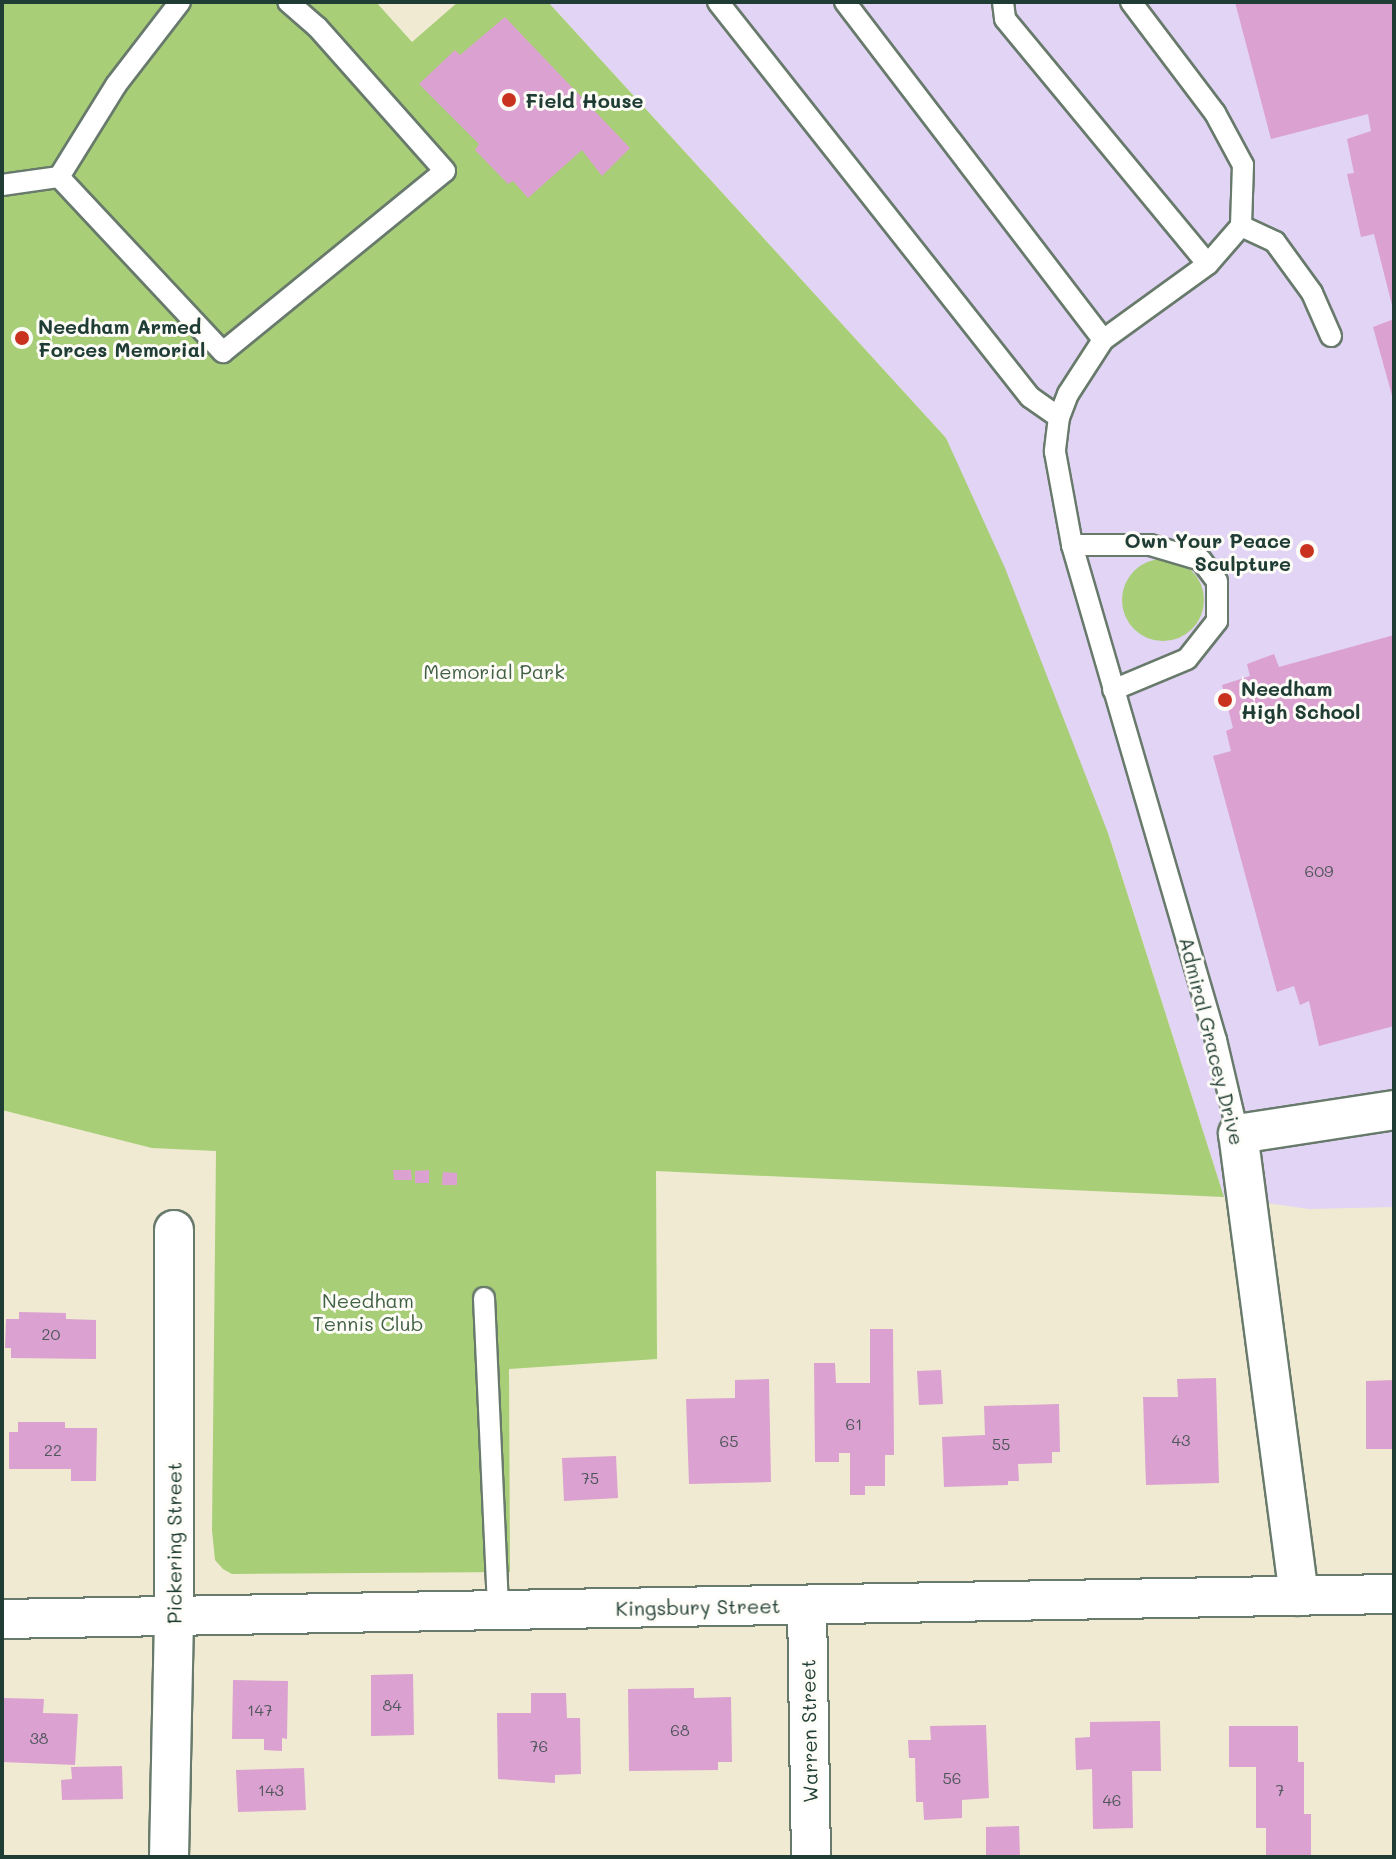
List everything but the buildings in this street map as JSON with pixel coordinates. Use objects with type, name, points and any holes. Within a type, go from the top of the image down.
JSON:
[{"type":"street","points":[[1238,1134],[1394,1110]]},
{"type":"street","name":"Admiral Gracey Drive","points":[[1238,1134],[1299,1596]]},
{"type":"street","name":"Pickering Street","points":[[169,1857],[174,1616],[174,1230]]},
{"type":"street","name":"Kingsbury Street","points":[[2,1619],[1394,1594]]},
{"type":"street","name":"Warren Street","points":[[807,1605],[811,1857]]},
{"type":"lane","points":[[59,177],[116,85],[180,2]]},
{"type":"lane","points":[[59,177],[223,352],[445,171],[317,27],[288,2]]},
{"type":"lane","points":[[718,2],[1030,397],[1059,417],[1068,394],[1103,340],[1208,264],[1241,226],[1243,165],[1215,113],[1131,2]]},
{"type":"lane","points":[[845,2],[1103,340]]},
{"type":"lane","points":[[1003,2],[1005,19],[1208,264]]},
{"type":"lane","points":[[2,185],[59,177]]},
{"type":"lane","points":[[1241,226],[1275,242],[1312,293],[1331,336]]},
{"type":"lane","name":"Admiral Gracey Drive","points":[[1059,417],[1055,452],[1072,545],[1216,1040],[1238,1134]]},
{"type":"lane","points":[[1072,545],[1150,545],[1201,560],[1217,581],[1217,621],[1187,659],[1113,690]]},
{"type":"lane","points":[[484,1298],[498,1610]]},
{"type":"shaded area","name":"Needham High School","points":[[548,2],[1394,2],[1394,1207],[1309,1209],[1224,1197],[1108,833],[946,438]]},
{"type":"green space","name":"Memorial Park","points":[[2,2],[376,2],[412,42],[458,2],[548,2],[946,438],[1005,568],[1108,833],[1224,1197],[656,1171],[657,1359],[509,1369],[510,1572],[232,1574],[223,1569],[215,1560],[212,1530],[216,1151],[152,1148],[2,1110]]},
{"type":"green space","points":[[1163,559],[1179,562],[1192,571],[1201,584],[1204,600],[1201,616],[1192,629],[1179,638],[1163,641],[1147,638],[1134,629],[1125,616],[1122,600],[1125,584],[1134,571],[1147,562]]},
{"type":"place","name":"Field House","points":[[509,100]]},
{"type":"place","name":"Needham Armed Forces Memorial","points":[[22,338]]},
{"type":"place","name":"Own Your Peace Sculpture","points":[[1307,551]]},
{"type":"place","name":"Needham High School","points":[[1225,700]]},
{"type":"park label","name":"Needham Tennis Club","points":[[368,1312]]}]
